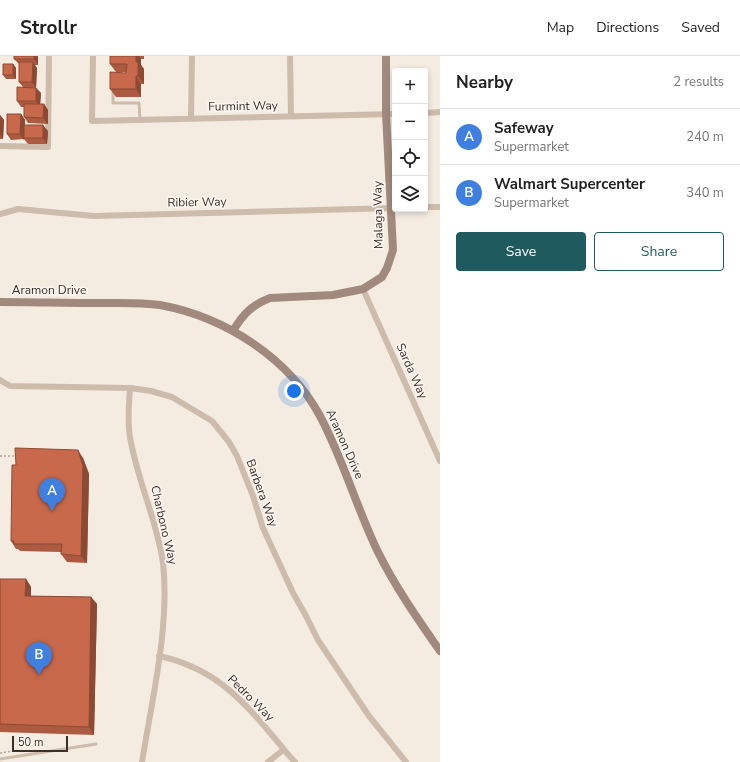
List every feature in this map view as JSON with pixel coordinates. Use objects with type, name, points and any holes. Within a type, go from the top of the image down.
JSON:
[{"type":"street","points":[[0,146],[48,146],[49,56]]},
{"type":"street","name":"Furmint Way","points":[[93,56],[92,121],[392,114]]},
{"type":"street","points":[[191,118],[192,56]]},
{"type":"street","points":[[290,56],[291,116]]},
{"type":"street","name":"Malaga Way","points":[[386,56],[386,114],[392,195]]},
{"type":"street","points":[[428,113],[440,112]]},
{"type":"street","points":[[428,207],[440,207]]},
{"type":"street","name":"Ribier Way","points":[[0,214],[18,208],[94,216],[392,208]]},
{"type":"street","name":"Malaga Way","points":[[233,331],[245,313],[270,298],[332,295],[363,290],[382,277],[393,250],[393,212]]},
{"type":"street","name":"Sarda Way","points":[[363,290],[440,461]]},
{"type":"street","name":"Aramon Drive","points":[[0,302],[138,302],[161,305],[184,311],[233,331],[261,348],[286,371],[320,415],[377,549],[401,593],[440,651]]},
{"type":"street","name":"Barbera Way","points":[[0,380],[10,386],[130,388],[151,391],[172,397],[212,421],[229,442],[237,456],[253,496],[263,528],[293,593],[318,640],[369,716],[406,762]]},
{"type":"street","name":"Charbono Way","points":[[130,388],[128,415],[130,435],[153,519],[163,564],[164,619],[142,762]]},
{"type":"street","name":"Pedro Way","points":[[159,656],[187,664],[201,670],[220,682],[237,697],[295,762]]},
{"type":"street","points":[[268,762],[283,750]]},
{"type":"lane","points":[[113,87],[113,102],[139,103],[140,120]]},
{"type":"lane","points":[[0,759],[96,744]]},
{"type":"path","points":[[0,456],[19,456]]},
{"type":"path","points":[[0,752],[12,751]]},
{"type":"building","points":[[14,56],[34,56],[34,59],[14,59]]},
{"type":"building","points":[[110,56],[136,56],[136,62],[138,61],[138,76],[136,76],[136,89],[110,89],[110,72],[126,73],[127,64],[110,64]]},
{"type":"building","points":[[19,62],[33,62],[32,82],[19,82]]},
{"type":"building","points":[[3,64],[13,64],[13,75],[3,75]]},
{"type":"building","points":[[17,87],[36,88],[36,101],[17,101]]},
{"type":"building","points":[[24,104],[44,104],[43,118],[24,117]]},
{"type":"building","points":[[7,114],[21,114],[20,134],[7,134]]},
{"type":"building","points":[[24,125],[43,125],[43,138],[24,138]]},
{"type":"building","points":[[15,448],[78,450],[83,466],[81,556],[61,554],[62,544],[14,544],[14,541],[11,541],[12,465],[16,465]]},
{"type":"building","points":[[0,579],[26,579],[25,596],[91,597],[89,727],[0,724]]},
{"type":"place","name":"Safeway","points":[[52,511]]},
{"type":"place","name":"Walmart Supercenter","points":[[39,675]]}]
